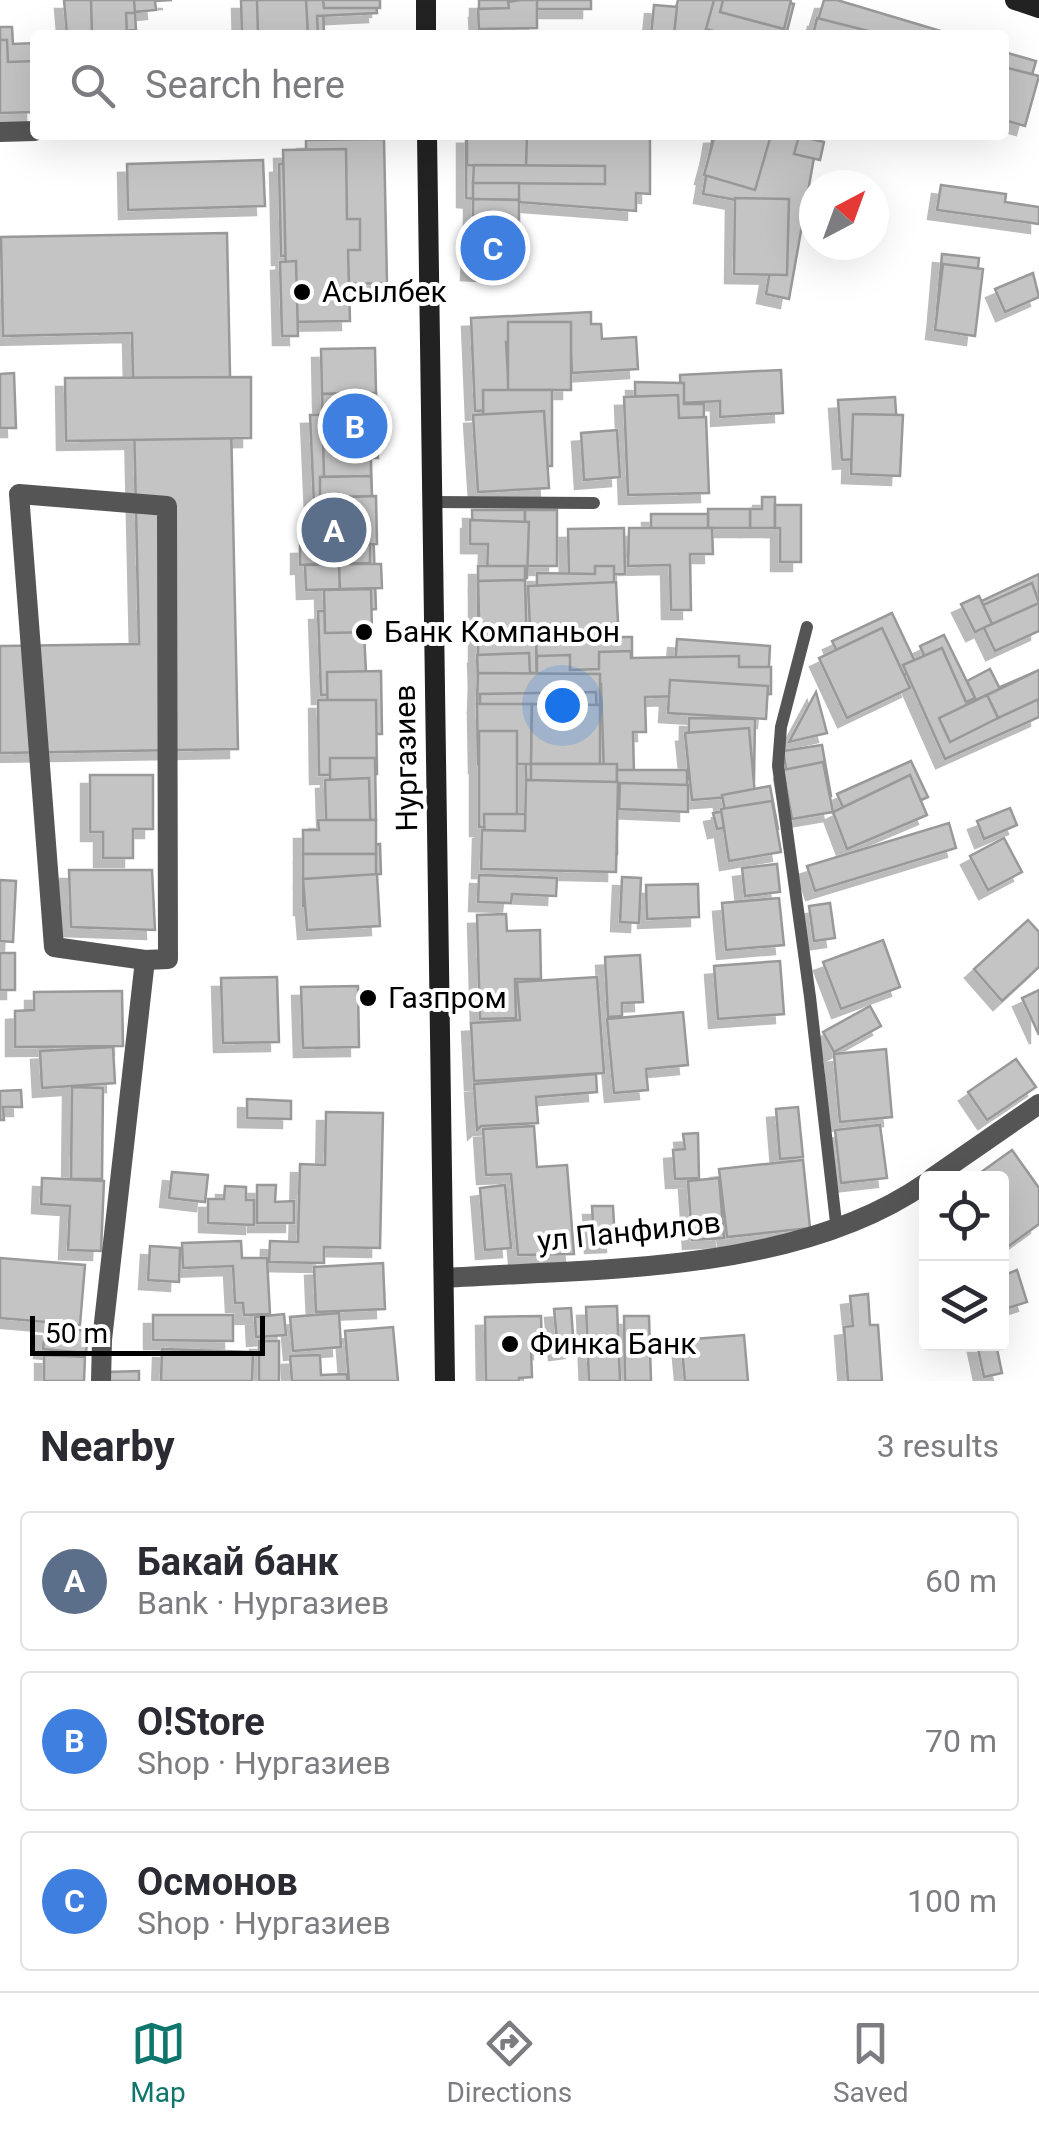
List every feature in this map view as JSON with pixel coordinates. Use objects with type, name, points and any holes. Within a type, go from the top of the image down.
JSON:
[{"type":"main road","points":[[426,0],[426,30]]},
{"type":"main road","points":[[1015,0],[1039,8]]},
{"type":"main road","name":"Нургазиев","points":[[427,140],[445,1381]]},
{"type":"street","points":[[0,132],[30,131]]},
{"type":"street","points":[[19,494],[167,506],[168,959],[145,960],[54,947],[19,494]]},
{"type":"street","points":[[101,1381],[102,1340],[145,960]]},
{"type":"street","name":"ул Панфилов","points":[[942,1171],[1039,1104]]},
{"type":"street","name":"ул Панфилов","points":[[444,1278],[692,1262],[837,1231],[898,1202],[919,1187]]},
{"type":"lane","points":[[432,502],[594,502]]},
{"type":"lane","points":[[806,627],[782,727],[778,766],[837,1231]]},
{"type":"building","points":[[64,0],[172,0],[155,1],[156,10],[135,12],[136,30],[67,30]]},
{"type":"building","points":[[91,0],[134,0],[135,13],[126,13],[127,30],[92,30]]},
{"type":"building","points":[[241,0],[306,0],[308,30],[242,30]]},
{"type":"building","points":[[257,0],[323,0],[324,30],[258,30]]},
{"type":"building","points":[[306,0],[376,0],[377,13],[317,16],[318,30],[308,30]]},
{"type":"building","points":[[323,0],[380,0],[380,8],[324,8]]},
{"type":"building","points":[[479,0],[591,0],[591,9],[479,9]]},
{"type":"building","points":[[537,0],[537,28],[479,29],[478,9],[509,8],[508,2]]},
{"type":"building","points":[[678,0],[723,0],[715,30],[670,30]]},
{"type":"building","points":[[714,0],[778,0],[794,4],[787,30],[706,29]]},
{"type":"building","points":[[723,0],[791,0],[784,29],[720,12]]},
{"type":"building","points":[[824,0],[837,0],[937,30],[851,30],[818,20]]},
{"type":"building","points":[[654,5],[677,7],[675,30],[652,30]]},
{"type":"building","points":[[817,18],[864,30],[814,30]]},
{"type":"building","points":[[0,27],[12,27],[13,44],[30,43],[30,91],[0,92]]},
{"type":"building","points":[[0,40],[7,40],[8,62],[30,61],[30,112],[0,113]]},
{"type":"building","points":[[1009,53],[1036,61],[1021,113],[1009,109]]},
{"type":"building","points":[[1009,68],[1039,76],[1025,126],[1009,121]]},
{"type":"building","points":[[306,140],[384,140],[387,283],[335,284],[335,248],[298,248],[298,255],[281,256],[279,164],[295,163],[296,231],[336,231],[335,191],[306,192]]},
{"type":"building","points":[[466,140],[650,140],[650,194],[636,193],[636,211],[466,198]]},
{"type":"building","points":[[467,140],[527,140],[526,166],[467,165]]},
{"type":"building","points":[[712,140],[817,140],[812,170],[799,170],[799,242],[789,299],[766,294],[781,208],[703,194]]},
{"type":"building","points":[[714,140],[770,140],[755,190],[704,175]]},
{"type":"building","points":[[798,140],[824,142],[820,160],[794,154]]},
{"type":"building","points":[[346,149],[347,219],[360,219],[360,250],[348,250],[350,321],[287,322],[283,150]]},
{"type":"building","points":[[263,160],[265,206],[128,210],[127,164]]},
{"type":"building","points":[[474,165],[605,166],[605,184],[473,183]]},
{"type":"building","points":[[473,183],[519,183],[519,200],[473,199]]},
{"type":"building","points":[[941,185],[1006,194],[1005,202],[1039,207],[1039,224],[937,210]]},
{"type":"building","points":[[735,198],[789,199],[787,275],[734,274]]},
{"type":"building","points":[[473,199],[519,200],[519,266],[473,266]]},
{"type":"building","points":[[473,217],[507,219],[504,273],[470,271]]},
{"type":"building","points":[[227,233],[238,749],[0,753],[0,646],[139,644],[132,333],[3,336],[1,237]]},
{"type":"building","points":[[942,254],[979,258],[973,315],[937,312]]},
{"type":"building","points":[[296,261],[298,336],[282,336],[280,262]]},
{"type":"building","points":[[943,264],[983,269],[975,336],[935,330]]},
{"type":"building","points":[[1033,273],[1039,297],[1005,312],[995,289]]},
{"type":"building","points":[[591,312],[591,324],[601,324],[602,339],[636,337],[638,369],[572,373],[570,338],[506,342],[510,409],[475,411],[471,318]]},
{"type":"building","points":[[508,322],[571,322],[571,390],[508,390]]},
{"type":"building","points":[[375,348],[376,393],[322,394],[321,349]]},
{"type":"building","points":[[781,370],[783,413],[720,417],[720,401],[681,403],[680,375]]},
{"type":"building","points":[[14,373],[16,428],[0,428],[0,374]]},
{"type":"building","points":[[251,377],[251,438],[66,441],[65,378]]},
{"type":"building","points":[[635,382],[684,383],[684,404],[704,404],[703,478],[636,478]]},
{"type":"building","points":[[483,390],[552,390],[552,466],[484,466]]},
{"type":"building","points":[[376,393],[377,437],[323,438],[322,394]]},
{"type":"building","points":[[678,395],[679,418],[706,417],[709,493],[628,495],[624,397]]},
{"type":"building","points":[[895,397],[899,456],[842,460],[838,400]]},
{"type":"building","points":[[544,411],[549,488],[478,492],[473,415]]},
{"type":"building","points":[[369,413],[376,609],[363,610],[367,694],[321,695],[318,611],[331,611],[329,570],[317,571],[310,415]]},
{"type":"building","points":[[853,414],[903,415],[900,476],[851,474]]},
{"type":"building","points":[[617,430],[620,477],[584,480],[581,433]]},
{"type":"building","points":[[377,437],[378,458],[371,458],[371,476],[324,477],[323,438]]},
{"type":"building","points":[[371,476],[372,496],[320,498],[320,477]]},
{"type":"building","points":[[376,496],[377,544],[321,545],[320,498]]},
{"type":"building","points":[[762,497],[775,497],[775,528],[750,528],[750,509],[762,509]]},
{"type":"building","points":[[775,505],[801,505],[801,562],[780,562]]},
{"type":"building","points":[[708,509],[750,509],[750,528],[708,528]]},
{"type":"building","points":[[472,510],[525,510],[525,544],[473,544]]},
{"type":"building","points":[[525,510],[557,510],[557,566],[525,566]]},
{"type":"building","points":[[651,514],[708,514],[708,540],[651,540]]},
{"type":"building","points":[[470,520],[529,522],[527,578],[487,576],[488,544],[470,544]]},
{"type":"building","points":[[624,528],[625,574],[569,575],[568,529]]},
{"type":"building","points":[[629,528],[712,528],[713,554],[690,554],[691,610],[671,610],[670,565],[628,566]]},
{"type":"building","points":[[370,544],[370,563],[300,565],[300,545]]},
{"type":"building","points":[[339,564],[340,589],[306,590],[305,565]]},
{"type":"building","points":[[339,564],[381,564],[382,588],[340,589]]},
{"type":"building","points":[[478,566],[525,566],[525,637],[478,636]]},
{"type":"building","points":[[595,566],[614,566],[614,637],[536,637],[537,573],[595,574]]},
{"type":"building","points":[[1039,574],[1039,631],[995,651],[973,605]]},
{"type":"building","points":[[525,580],[527,651],[480,652],[478,581]]},
{"type":"building","points":[[616,582],[619,643],[531,648],[528,586]]},
{"type":"building","points":[[1032,583],[1039,603],[992,624],[983,605]]},
{"type":"building","points":[[371,589],[372,632],[325,633],[324,590]]},
{"type":"building","points":[[979,596],[992,624],[975,632],[961,604]]},
{"type":"building","points":[[892,613],[918,668],[901,676],[906,688],[882,699],[876,688],[859,697],[832,641]]},
{"type":"building","points":[[882,628],[910,688],[847,718],[819,658]]},
{"type":"building","points":[[944,635],[976,700],[939,718],[915,671],[928,664],[920,646]]},
{"type":"building","points":[[478,636],[536,637],[537,673],[478,673]]},
{"type":"building","points":[[536,637],[632,637],[632,709],[600,709],[600,674],[537,673]]},
{"type":"building","points":[[677,639],[770,646],[768,686],[674,680]]},
{"type":"building","points":[[942,648],[966,702],[1037,671],[1039,717],[945,759],[903,665]]},
{"type":"building","points":[[631,651],[631,658],[739,656],[739,667],[771,667],[771,694],[645,697],[646,732],[633,732],[634,774],[604,775],[601,684],[537,686],[537,656],[570,655],[570,670],[599,669],[599,652]]},
{"type":"building","points":[[529,653],[531,692],[479,695],[477,655]]},
{"type":"building","points":[[990,669],[1000,689],[976,700],[967,681]]},
{"type":"building","points":[[1039,670],[1039,699],[998,718],[987,695]]},
{"type":"building","points":[[381,671],[382,734],[328,734],[327,672]]},
{"type":"building","points":[[478,673],[600,674],[600,705],[477,704]]},
{"type":"building","points":[[670,680],[768,686],[766,719],[668,713]]},
{"type":"building","points":[[596,692],[598,779],[526,780],[525,728],[480,729],[480,694]]},
{"type":"building","points":[[816,692],[827,733],[789,742]]},
{"type":"building","points":[[987,695],[998,718],[950,742],[939,718]]},
{"type":"building","points":[[318,700],[376,700],[377,774],[319,775]]},
{"type":"building","points":[[477,704],[532,704],[531,764],[478,764]]},
{"type":"building","points":[[532,704],[600,705],[600,764],[531,764]]},
{"type":"building","points":[[689,718],[755,719],[754,780],[688,779]]},
{"type":"building","points":[[749,728],[755,795],[692,800],[685,733]]},
{"type":"building","points":[[479,731],[517,731],[517,827],[479,827]]},
{"type":"building","points":[[822,745],[831,796],[792,803],[783,751]]},
{"type":"building","points":[[330,758],[375,758],[376,820],[330,820]]},
{"type":"building","points":[[911,761],[928,797],[853,830],[837,794]]},
{"type":"building","points":[[823,762],[833,812],[792,819],[783,770]]},
{"type":"building","points":[[531,764],[617,764],[617,854],[485,853],[484,814],[531,814]]},
{"type":"building","points":[[617,770],[687,770],[687,791],[617,791]]},
{"type":"building","points":[[90,775],[153,775],[153,829],[133,829],[133,858],[103,858],[103,832],[90,832]]},
{"type":"building","points":[[910,775],[927,815],[847,849],[833,812]]},
{"type":"building","points":[[369,778],[371,845],[380,844],[381,874],[312,875],[311,850],[327,849],[325,780]]},
{"type":"building","points":[[526,780],[618,782],[616,872],[481,869],[482,830],[525,831]]},
{"type":"building","points":[[620,783],[688,785],[688,812],[619,809]]},
{"type":"building","points":[[770,786],[778,829],[740,837],[738,825],[717,829],[713,813],[725,811],[722,795]]},
{"type":"building","points":[[772,801],[781,852],[729,861],[721,809]]},
{"type":"building","points":[[1010,808],[1017,825],[984,839],[977,821]]},
{"type":"building","points":[[318,820],[376,820],[376,854],[303,854],[303,830],[319,830]]},
{"type":"building","points":[[949,823],[956,848],[815,891],[807,866]]},
{"type":"building","points":[[1004,838],[1022,872],[988,890],[970,856]]},
{"type":"building","points":[[303,854],[376,854],[376,906],[303,906]]},
{"type":"building","points":[[777,864],[780,892],[745,896],[742,868]]},
{"type":"building","points":[[69,870],[152,870],[155,930],[71,927]]},
{"type":"building","points":[[377,874],[380,926],[307,930],[303,879]]},
{"type":"building","points":[[479,875],[557,878],[556,896],[512,894],[511,903],[478,902]]},
{"type":"building","points":[[622,877],[641,878],[639,923],[620,922]]},
{"type":"building","points":[[0,880],[16,881],[13,942],[0,941]]},
{"type":"building","points":[[698,884],[699,917],[647,919],[646,885]]},
{"type":"building","points":[[779,898],[784,945],[726,950],[722,903]]},
{"type":"building","points":[[830,903],[835,938],[814,941],[809,906]]},
{"type":"building","points":[[506,914],[507,931],[540,930],[541,979],[515,979],[516,1018],[480,1019],[477,915]]},
{"type":"building","points":[[1028,920],[1039,932],[1039,967],[1002,1001],[974,969]]},
{"type":"building","points":[[883,940],[900,987],[841,1009],[823,962]]},
{"type":"building","points":[[0,953],[15,953],[15,990],[0,990]]},
{"type":"building","points":[[640,955],[643,1002],[622,1003],[622,1016],[608,1017],[605,957]]},
{"type":"building","points":[[780,961],[784,1014],[718,1019],[714,966]]},
{"type":"building","points":[[277,977],[279,1042],[223,1043],[221,978]]},
{"type":"building","points":[[597,977],[604,1073],[474,1081],[471,1023],[520,1020],[517,982]]},
{"type":"building","points":[[358,986],[359,1047],[303,1048],[301,987]]},
{"type":"building","points":[[1039,990],[1039,1035],[1022,998]]},
{"type":"building","points":[[122,991],[123,1046],[15,1047],[15,1011],[34,1010],[34,992]]},
{"type":"building","points":[[870,1006],[881,1026],[834,1052],[823,1032]]},
{"type":"building","points":[[683,1012],[688,1065],[646,1069],[648,1090],[614,1093],[607,1019]]},
{"type":"building","points":[[113,1047],[115,1083],[42,1088],[40,1051]]},
{"type":"building","points":[[886,1049],[892,1117],[840,1122],[834,1054]]},
{"type":"building","points":[[1016,1059],[1036,1087],[987,1120],[968,1092]]},
{"type":"building","points":[[596,1074],[597,1092],[536,1097],[538,1123],[481,1126],[477,1130],[474,1084]]},
{"type":"building","points":[[72,1087],[103,1088],[102,1179],[71,1179]]},
{"type":"building","points":[[21,1090],[22,1107],[3,1107],[4,1120],[0,1120],[0,1091]]},
{"type":"building","points":[[247,1099],[291,1101],[291,1119],[247,1118]]},
{"type":"building","points":[[798,1107],[803,1157],[780,1159],[776,1109]]},
{"type":"building","points":[[326,1112],[383,1113],[380,1248],[324,1247],[324,1263],[269,1262],[270,1241],[298,1242],[300,1164],[325,1165]]},
{"type":"building","points":[[880,1125],[887,1178],[841,1183],[835,1130]]},
{"type":"building","points":[[534,1126],[537,1167],[567,1165],[574,1254],[518,1255],[511,1174],[486,1175],[483,1129]]},
{"type":"building","points":[[698,1133],[699,1178],[675,1179],[673,1150],[685,1149],[683,1134]]},
{"type":"building","points":[[1012,1150],[1039,1188],[1039,1224],[1009,1246],[1009,1171],[983,1171]]},
{"type":"building","points":[[803,1160],[810,1228],[727,1237],[719,1169]]},
{"type":"building","points":[[172,1172],[208,1175],[205,1202],[169,1198]]},
{"type":"building","points":[[42,1178],[104,1181],[101,1251],[68,1250],[70,1206],[41,1204]]},
{"type":"building","points":[[719,1178],[724,1238],[692,1240],[688,1181]]},
{"type":"building","points":[[257,1185],[276,1185],[275,1202],[294,1201],[294,1223],[257,1223]]},
{"type":"building","points":[[505,1185],[511,1248],[485,1250],[480,1188]]},
{"type":"building","points":[[225,1186],[246,1187],[246,1200],[254,1200],[254,1225],[208,1223],[208,1199],[224,1199]]},
{"type":"building","points":[[592,1206],[613,1206],[615,1243],[594,1244]]},
{"type":"building","points":[[241,1241],[242,1258],[267,1258],[270,1314],[244,1315],[243,1303],[235,1303],[233,1266],[183,1268],[182,1243]]},
{"type":"building","points":[[150,1246],[180,1248],[179,1282],[148,1280]]},
{"type":"building","points":[[0,1258],[85,1265],[80,1325],[0,1318]]},
{"type":"building","points":[[383,1263],[385,1309],[316,1312],[314,1267]]},
{"type":"building","points":[[1017,1270],[1027,1302],[1009,1308],[1009,1273]]},
{"type":"building","points":[[868,1294],[870,1325],[878,1325],[882,1381],[848,1381],[844,1327],[853,1326],[850,1296]]},
{"type":"building","points":[[617,1306],[620,1381],[589,1381],[586,1307]]},
{"type":"building","points":[[571,1308],[574,1349],[558,1351],[554,1309]]},
{"type":"building","points":[[339,1313],[341,1347],[293,1351],[290,1317]]},
{"type":"building","points":[[284,1314],[286,1335],[256,1337],[255,1317]]},
{"type":"building","points":[[153,1315],[233,1315],[233,1341],[153,1340]]},
{"type":"building","points":[[541,1316],[542,1350],[531,1350],[532,1377],[486,1381],[485,1317]]},
{"type":"building","points":[[624,1316],[649,1316],[651,1381],[625,1381]]},
{"type":"building","points":[[45,1327],[88,1331],[86,1353],[43,1349]]},
{"type":"building","points":[[393,1327],[398,1381],[349,1381],[345,1331]]},
{"type":"building","points":[[744,1335],[748,1381],[685,1381],[681,1340]]},
{"type":"building","points":[[259,1341],[279,1341],[279,1381],[259,1381]]},
{"type":"building","points":[[162,1349],[253,1352],[252,1381],[161,1381]]},
{"type":"building","points":[[978,1351],[997,1351],[1002,1373],[984,1377]]},
{"type":"building","points":[[44,1355],[85,1357],[84,1381],[44,1381]]},
{"type":"building","points":[[320,1355],[321,1375],[347,1374],[347,1381],[292,1381],[290,1356]]},
{"type":"building","points":[[139,1371],[139,1381],[108,1381],[107,1372]]},
{"type":"place","name":"Осмонов","points":[[493,248]]},
{"type":"place","name":"Асылбек","points":[[302,292]]},
{"type":"place","name":"O!Store","points":[[355,426]]},
{"type":"place","name":"Бакай банк","points":[[334,530]]},
{"type":"place","name":"Банк Компаньон","points":[[364,632]]},
{"type":"place","name":"Газпром","points":[[368,998]]},
{"type":"place","name":"Финка Банк","points":[[510,1344]]}]
